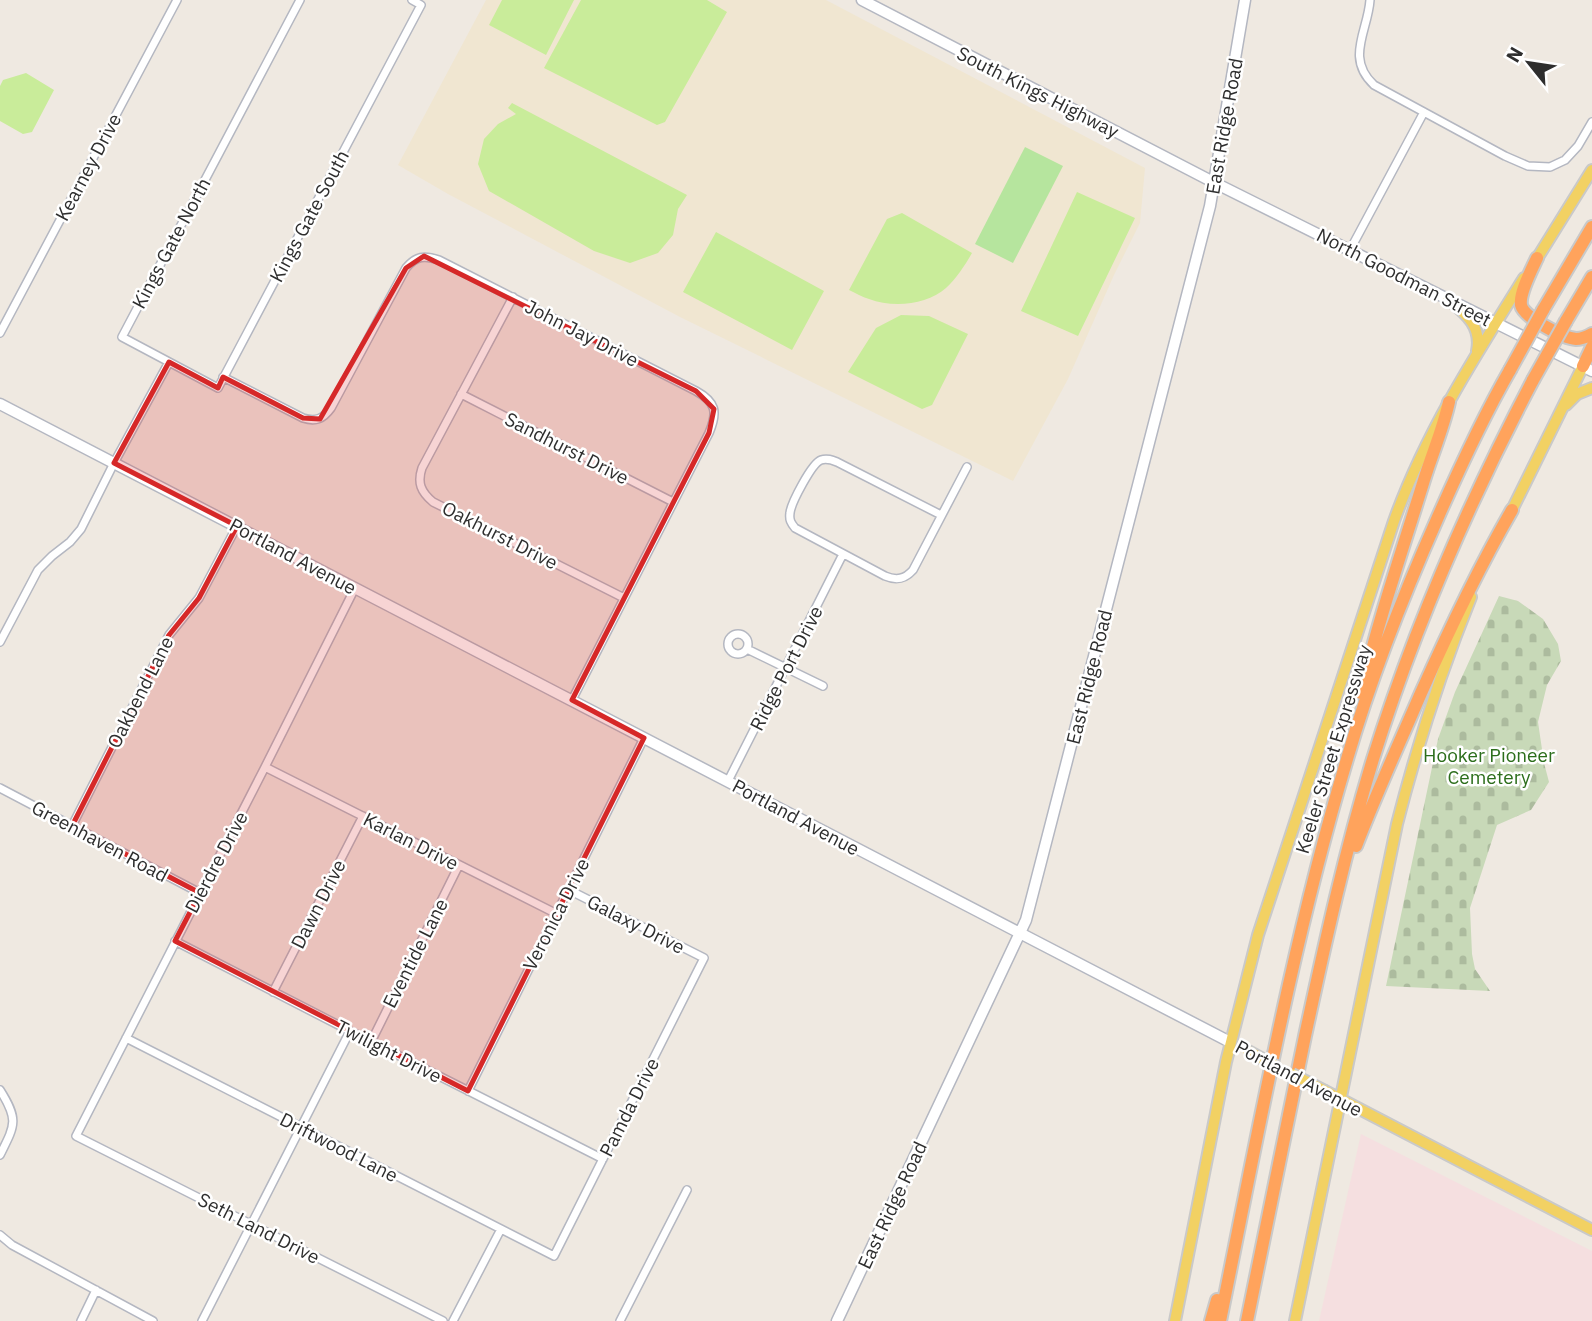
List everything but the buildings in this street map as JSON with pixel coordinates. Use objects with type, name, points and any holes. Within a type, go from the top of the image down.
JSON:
[{"type":"highway","name":"Keeler Street Expressway","points":[[1220,1321],[1303,924],[1336,797],[1366,700],[1409,584],[1453,484],[1510,370],[1592,227]]},
{"type":"highway","points":[[1537,258],[1521,298],[1525,313],[1533,320],[1572,338],[1592,334]]},
{"type":"highway","points":[[1248,1321],[1326,940],[1366,785],[1407,661],[1467,514],[1533,380],[1592,276]]},
{"type":"highway","points":[[1587,368],[1592,347]]},
{"type":"highway","points":[[1336,797],[1373,647],[1449,402]]},
{"type":"highway","points":[[1326,940],[1348,871],[1388,768],[1467,593],[1512,510]]},
{"type":"highway","points":[[1211,1321],[1249,1181]]},
{"type":"main road","name":"South Kings Highway","points":[[862,0],[1215,183]]},
{"type":"main road","name":"East Ridge Road","points":[[837,1321],[1026,920],[1215,183],[1245,0]]},
{"type":"main road","points":[[1175,1321],[1230,1042],[1267,907],[1392,528],[1422,454],[1449,402],[1592,170]]},
{"type":"main road","name":"North Goodman Street","points":[[1215,183],[1587,368]]},
{"type":"main road","points":[[1448,299],[1467,317],[1477,332],[1478,347],[1473,362]]},
{"type":"main road","points":[[1295,1321],[1389,861],[1412,767],[1434,697],[1480,576],[1558,416],[1587,368]]},
{"type":"main road","points":[[1558,416],[1577,394],[1592,388]]},
{"type":"main road","name":"Portland Avenue","points":[[0,404],[1592,1230]]},
{"type":"street","name":"Kearney Drive","points":[[0,333],[177,0]]},
{"type":"street","name":"Kings Gate North","points":[[169,362],[122,337],[300,0]]},
{"type":"street","name":"Kings Gate South","points":[[223,377],[421,5],[412,0]]},
{"type":"street","points":[[1370,0],[1360,40],[1361,62],[1374,85],[1528,166],[1550,167],[1570,156],[1592,122]]},
{"type":"street","points":[[1350,250],[1424,112]]},
{"type":"street","name":"John Jay Drive","points":[[223,377],[303,418],[312,421],[320,419],[331,408],[406,268],[418,257],[431,257],[707,398],[715,417],[713,424],[572,700]]},
{"type":"street","name":"Oakhurst Drive","points":[[513,298],[420,475],[421,489],[433,502],[624,598]]},
{"type":"street","points":[[0,642],[38,570],[81,529],[169,362],[218,388],[223,377]]},
{"type":"street","name":"Sandhurst Drive","points":[[461,394],[673,502]]},
{"type":"street","points":[[941,515],[828,459],[820,460],[813,467],[789,514],[796,528],[891,579],[903,579],[913,570],[967,467]]},
{"type":"street","name":"Oakbend Lane","points":[[72,826],[169,635],[199,598],[237,526]]},
{"type":"street","name":"Ridge Port Drive","points":[[728,781],[844,554]]},
{"type":"street","name":"Dierdre Drive","points":[[76,1136],[355,588]]},
{"type":"street","points":[[747,649],[823,686]]},
{"type":"street","name":"Veronica Drive","points":[[468,1091],[644,738]]},
{"type":"street","name":"Karlan Drive","points":[[265,767],[557,914]]},
{"type":"street","name":"Greenhaven Road","points":[[0,789],[200,893]]},
{"type":"street","name":"Dawn Drive","points":[[273,992],[363,816]]},
{"type":"street","name":"Eventide Lane","points":[[371,1042],[459,865]]},
{"type":"street","name":"Galaxy Drive","points":[[569,890],[704,958]]},
{"type":"street","name":"Twilight Drive","points":[[175,941],[603,1158]]},
{"type":"street","name":"Pamda Drive","points":[[554,1255],[704,958]]},
{"type":"street","points":[[202,1321],[350,1031]]},
{"type":"street","name":"Driftwood Lane","points":[[126,1038],[554,1255]]},
{"type":"street","points":[[0,1090],[12,1113],[13,1125],[0,1155]]},
{"type":"street","name":"Seth Land Drive","points":[[76,1136],[443,1321]]},
{"type":"street","points":[[620,1321],[687,1190]]},
{"type":"street","points":[[453,1321],[501,1229]]},
{"type":"street","points":[[0,1235],[12,1245],[153,1321]]},
{"type":"street","points":[[81,1321],[96,1290]]},
{"type":"highlighted area","points":[[424,256],[696,391],[714,409],[709,433],[572,700],[644,738],[468,1091],[175,941],[200,893],[72,826],[169,635],[199,598],[237,526],[114,463],[169,362],[218,388],[223,377],[303,418],[320,419],[406,268]]},
{"type":"shaded area","points":[[486,0],[826,0],[1145,168],[1140,223],[1068,379],[1013,481],[680,317],[398,165]]},
{"type":"shaded area","points":[[1361,1134],[1592,1251],[1592,1321],[1319,1321]]},
{"type":"green space","points":[[502,0],[574,0],[546,55],[489,25]]},
{"type":"green space","points":[[581,0],[707,0],[727,12],[665,122],[657,125],[544,68]]},
{"type":"green space","points":[[26,73],[54,90],[32,132],[23,134],[0,121],[0,86],[3,80]]},
{"type":"green space","points":[[512,103],[687,195],[678,209],[673,235],[658,253],[630,263],[594,251],[489,191],[478,164],[484,139],[498,124],[516,114],[508,108]]},
{"type":"green space","points":[[1025,147],[1063,166],[1013,263],[975,244]]},
{"type":"green space","points":[[1077,192],[1135,218],[1078,336],[1021,311]]},
{"type":"green space","points":[[902,213],[972,253],[960,271],[938,294],[909,303],[878,302],[849,290],[887,219]]},
{"type":"green space","points":[[716,232],[824,291],[792,350],[683,292]]},
{"type":"green space","points":[[901,315],[929,316],[968,334],[932,405],[922,409],[848,372],[876,328]]},
{"type":"green space","name":"Hooker Pioneer Cemetery","points":[[1499,596],[1518,601],[1543,619],[1558,644],[1561,661],[1547,685],[1538,722],[1549,782],[1531,810],[1497,825],[1470,908],[1475,969],[1490,991],[1386,986],[1438,739],[1455,692]]}]
